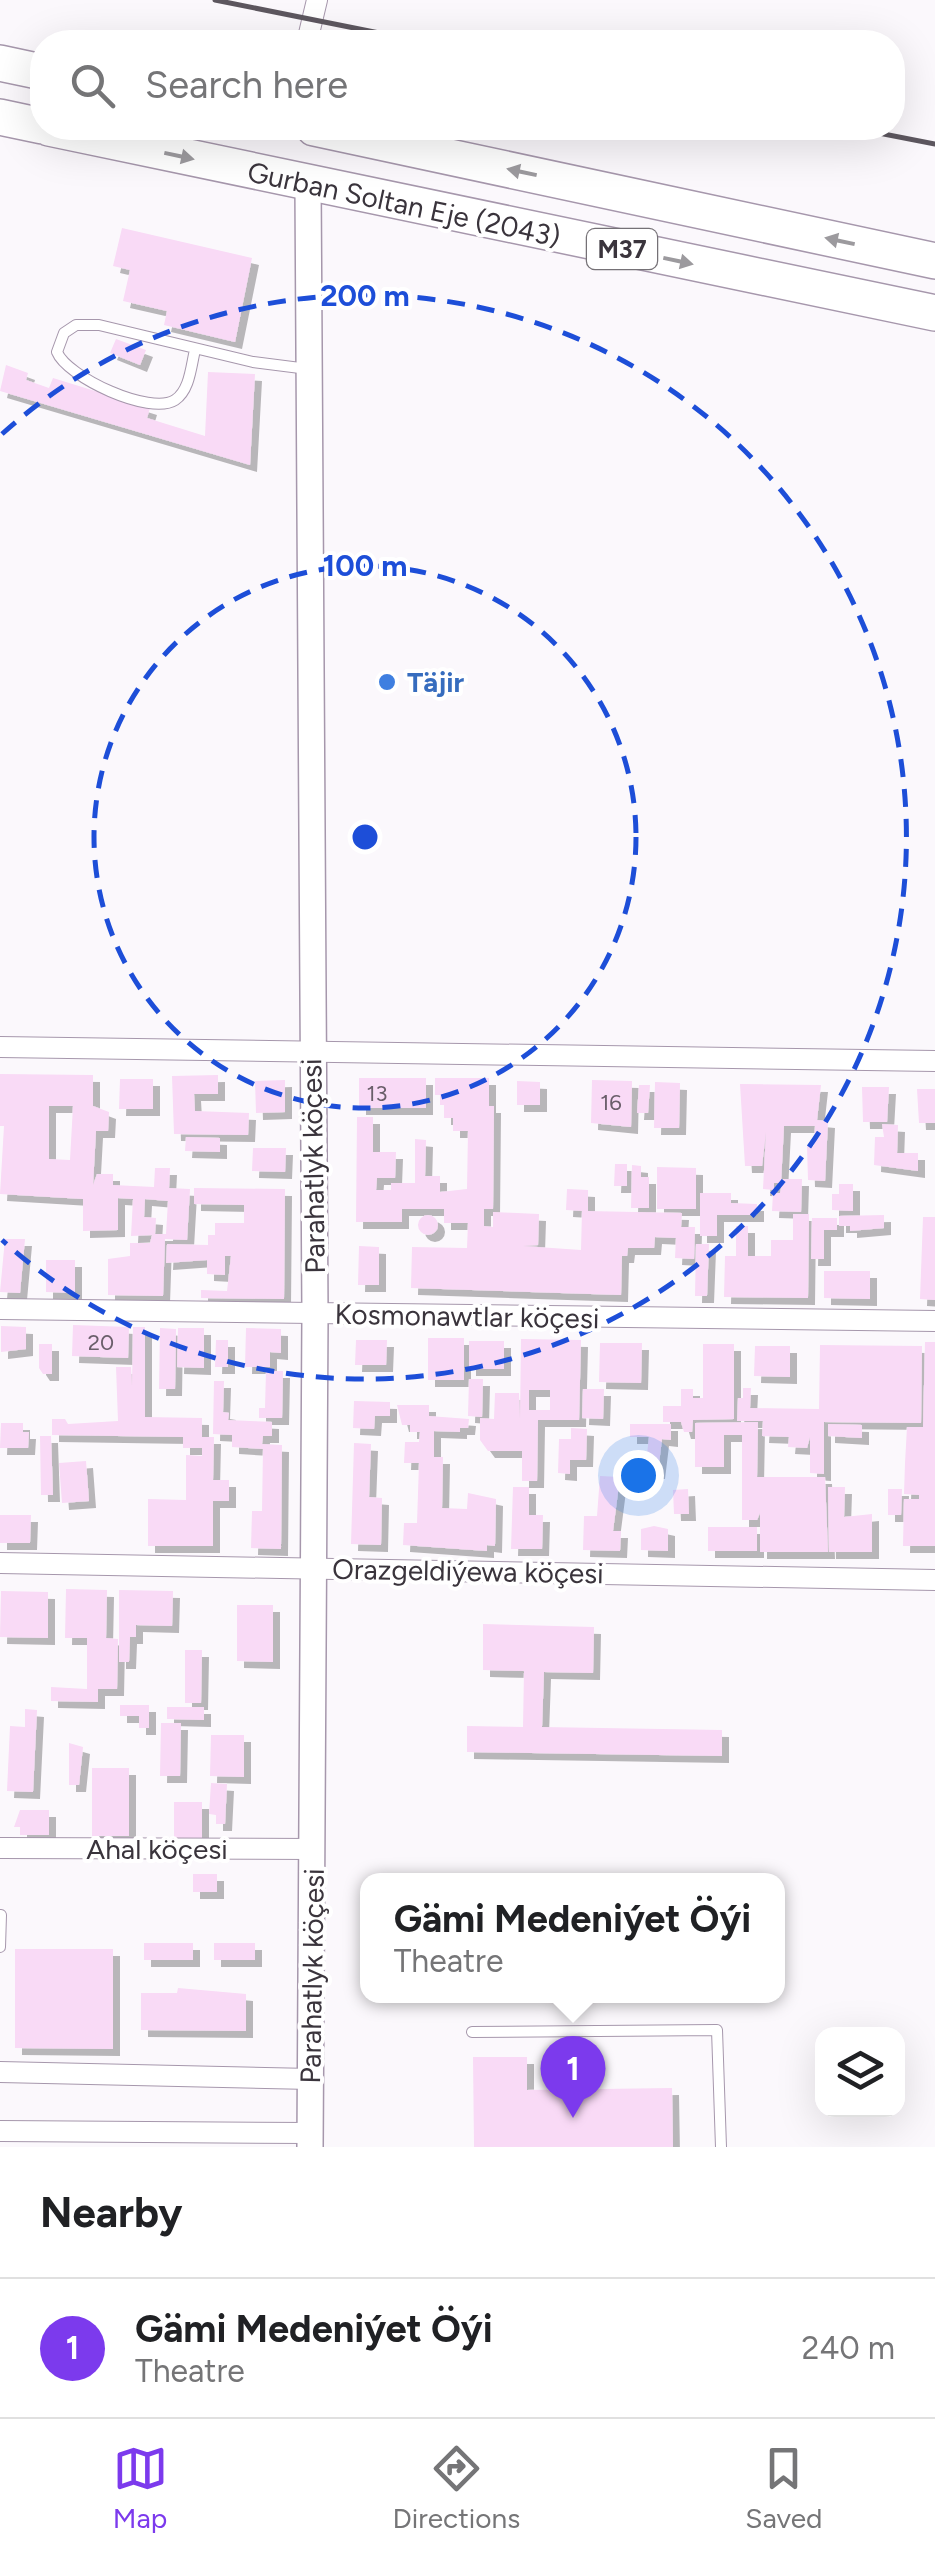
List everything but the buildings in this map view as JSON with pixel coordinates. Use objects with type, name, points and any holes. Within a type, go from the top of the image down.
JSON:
[{"type":"highway","points":[[0,63],[30,69]]},
{"type":"highway","name":"Gurban Soltan Eje (2043)","points":[[0,117],[30,124]]},
{"type":"highway","name":"Gurban Soltan Eje (2043)","points":[[106,140],[935,314]]},
{"type":"highway","name":"Gurban Soltan Eje (2043)","points":[[370,140],[935,261]]},
{"type":"street","points":[[310,30],[316,0]]},
{"type":"street","name":"Parahatlyk köçesi","points":[[308,184],[315,1315],[310,2140]]},
{"type":"street","points":[[0,1047],[935,1061]]},
{"type":"street","name":"Kosmonawtlar köçesi","points":[[0,1309],[935,1320]]},
{"type":"street","name":"Orazgeldiýewa köçesi","points":[[0,1563],[935,1580]]},
{"type":"street","name":"Ahal köçesi","points":[[0,1848],[314,1849]]},
{"type":"street","points":[[0,2072],[310,2079]]},
{"type":"street","points":[[0,2131],[310,2140]]},
{"type":"lane","points":[[195,350],[186,387],[176,400],[161,405],[80,378],[62,364],[57,352],[64,333],[76,326],[99,324],[195,350],[308,369]]},
{"type":"lane","points":[[0,1915],[0,1948]]},
{"type":"lane","points":[[472,2032],[718,2030],[721,2147]]},
{"type":"railway","points":[[215,0],[364,30]]},
{"type":"railway","points":[[905,138],[935,144]]},
{"type":"place","name":"Täjir","points":[[387,682]]},
{"type":"place","name":"Gämi Medeniýet Öýi","points":[[573,2118]]}]
